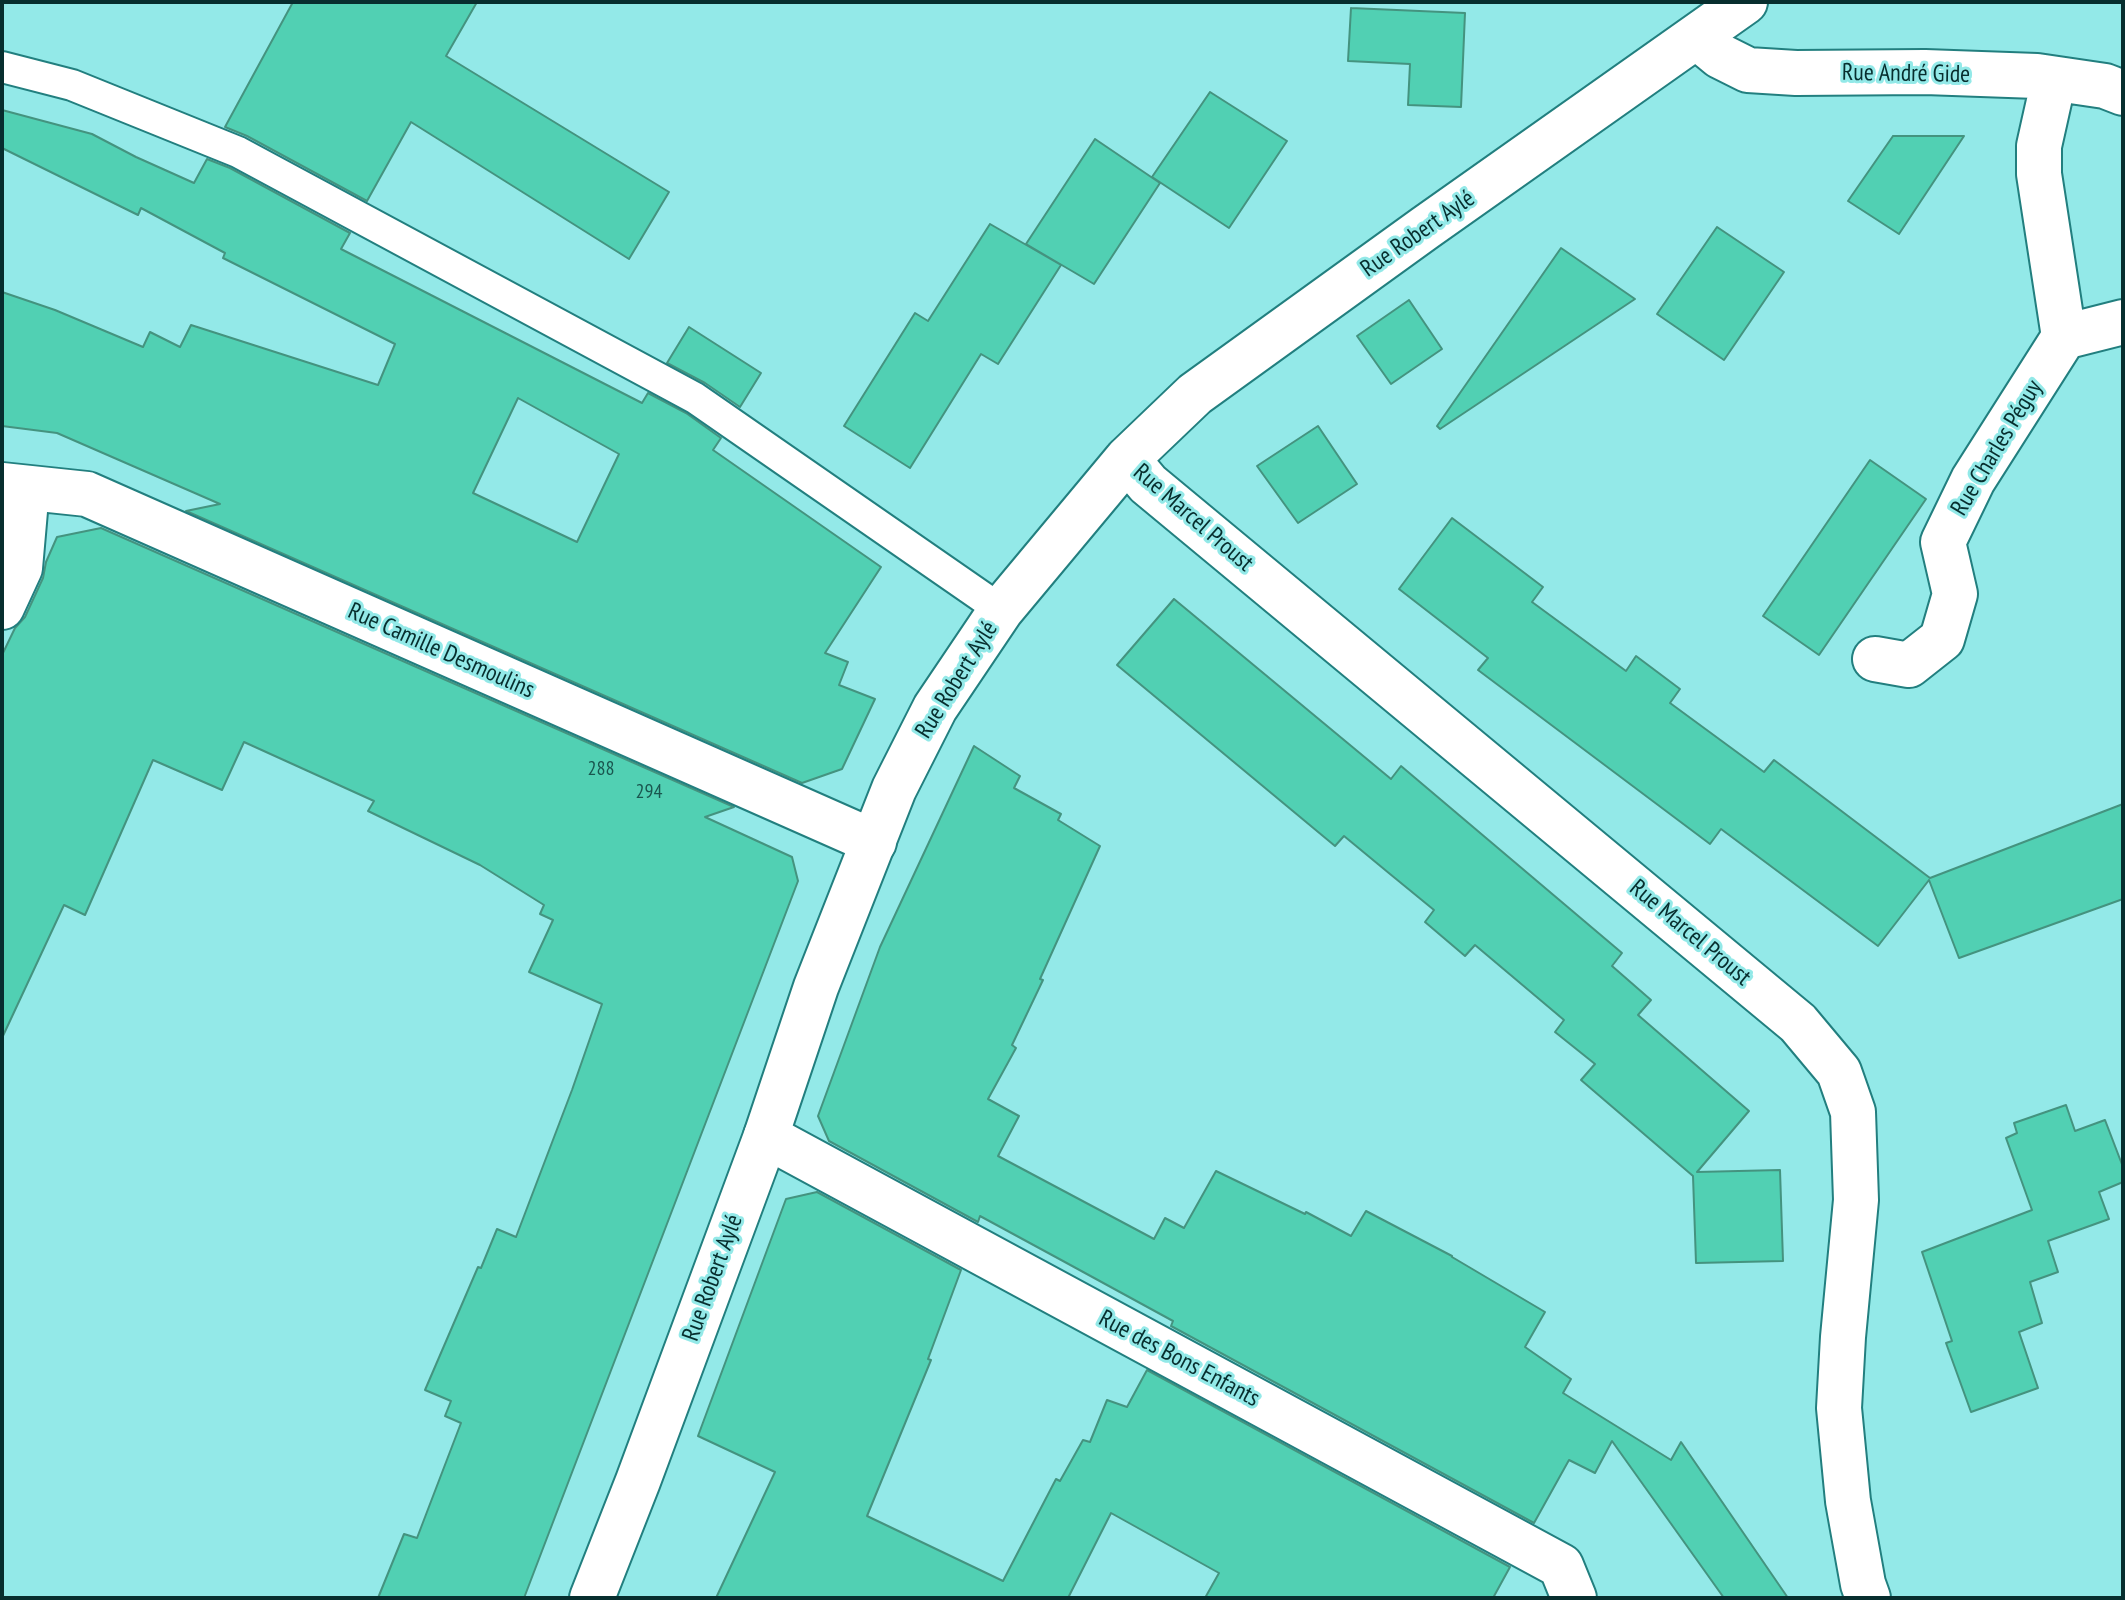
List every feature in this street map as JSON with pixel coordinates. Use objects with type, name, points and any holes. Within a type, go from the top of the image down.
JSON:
[{"type":"street","name":"Rue Robert Aylé","points":[[592,1598],[766,1136],[816,987],[894,789],[935,708],[1001,610],[1127,459],[1195,394],[1745,2]]},
{"type":"street","name":"Rue André Gide","points":[[1697,37],[1720,56],[1748,70],[2037,76],[2105,86],[2123,93]]},
{"type":"street","points":[[2054,79],[2039,146],[2039,174],[2064,337],[2123,322]]},
{"type":"street","name":"Rue Charles Péguy","points":[[1875,659],[1909,665],[1942,639],[1955,594],[1943,542],[1973,480],[2064,337]]},
{"type":"street","name":"Rue Marcel Proust","points":[[1127,459],[1148,484],[1798,1023],[1839,1072],[1853,1112],[1856,1200],[1839,1408],[1848,1501],[1868,1598]]},
{"type":"street","points":[[2,607],[20,568],[15,487]]},
{"type":"street","name":"Rue Camille Desmoulins","points":[[15,487],[87,494],[874,842]]},
{"type":"street","name":"Rue des Bons Enfants","points":[[766,1136],[1561,1566],[1574,1598]]},
{"type":"lane","points":[[2,67],[72,85],[238,152],[695,398],[1001,610]]},
{"type":"building","points":[[293,2],[477,2],[446,56],[669,192],[629,259],[411,122],[367,201],[225,127]]},
{"type":"building","points":[[1351,8],[1465,13],[1461,107],[1408,105],[1410,64],[1348,61]]},
{"type":"building","points":[[1210,92],[1287,141],[1229,228],[1152,177]]},
{"type":"building","points":[[2,110],[92,134],[194,183],[207,159],[230,168],[350,233],[341,249],[642,403],[648,393],[686,413],[721,438],[713,450],[881,567],[825,653],[848,662],[839,685],[875,699],[842,769],[802,783],[186,511],[220,504],[57,433],[2,426],[2,292],[55,310],[143,347],[150,332],[180,347],[191,325],[378,385],[395,344],[223,258],[225,253],[141,208],[138,215],[2,148]],"holes":[[[518,398],[619,454],[577,542],[473,493]]]},
{"type":"building","points":[[1893,136],[1964,136],[1899,234],[1848,201]]},
{"type":"building","points":[[1095,139],[1160,183],[1094,284],[1026,244]]},
{"type":"building","points":[[990,224],[1061,265],[998,364],[981,354],[910,468],[844,426],[915,313],[928,321]]},
{"type":"building","points":[[1717,227],[1784,272],[1724,360],[1657,314]]},
{"type":"building","points":[[1561,248],[1635,299],[1440,429],[1437,426]]},
{"type":"building","points":[[1409,300],[1442,349],[1391,384],[1357,336]]},
{"type":"building","points":[[689,327],[761,373],[740,407],[705,383],[667,363]]},
{"type":"building","points":[[1318,426],[1357,484],[1298,523],[1257,466]]},
{"type":"building","points":[[1870,460],[1926,499],[1819,655],[1763,616]]},
{"type":"building","points":[[1452,518],[1543,587],[1532,602],[1626,671],[1636,656],[1680,689],[1670,703],[1764,772],[1774,760],[1930,878],[2123,804],[2123,899],[1959,958],[1929,880],[1878,946],[1721,829],[1710,844],[1478,670],[1488,658],[1399,589]]},
{"type":"building","points":[[101,528],[734,807],[705,817],[792,857],[798,881],[524,1598],[378,1598],[404,1534],[417,1538],[461,1423],[445,1416],[451,1401],[425,1390],[497,1229],[516,1237],[602,1004],[529,972],[553,920],[540,914],[544,905],[480,865],[368,811],[374,801],[244,742],[222,790],[153,760],[85,915],[64,905],[2,1038],[2,655],[15,628],[25,617],[57,537]]},
{"type":"building","points":[[1174,599],[1391,779],[1401,766],[1622,953],[1612,966],[1651,1000],[1638,1015],[1749,1111],[1697,1172],[1780,1170],[1783,1261],[1696,1263],[1693,1176],[1581,1080],[1595,1064],[1555,1032],[1564,1020],[1475,945],[1465,956],[1425,922],[1434,910],[1344,836],[1335,846],[1117,665]]},
{"type":"building","points":[[974,746],[1020,776],[1014,788],[1061,814],[1058,820],[1100,846],[1012,1045],[1016,1048],[988,1099],[1019,1116],[998,1156],[1154,1239],[1165,1218],[1184,1228],[1216,1171],[1351,1236],[1366,1211],[1452,1256],[1545,1312],[1525,1347],[1571,1379],[1563,1393],[1671,1460],[1681,1442],[1788,1598],[1724,1598],[1612,1441],[1595,1473],[1569,1460],[1534,1523],[1171,1326],[1173,1321],[980,1216],[978,1222],[829,1141],[818,1116],[880,947]]},
{"type":"building","points":[[2066,1105],[2075,1131],[2105,1120],[2123,1167],[2123,1182],[2099,1192],[2109,1219],[2048,1241],[2058,1272],[2030,1282],[2042,1323],[2019,1332],[2038,1388],[1971,1412],[1946,1343],[1952,1341],[1922,1252],[2032,1210],[2006,1138],[2017,1133],[2014,1123]]},
{"type":"building","points":[[817,1192],[961,1270],[928,1359],[931,1360],[867,1516],[1003,1581],[1056,1479],[1060,1481],[1083,1440],[1090,1442],[1107,1400],[1127,1407],[1147,1370],[1510,1567],[1493,1598],[1205,1598],[1219,1573],[1111,1513],[1068,1598],[716,1598],[775,1472],[698,1436],[786,1199]]}]
